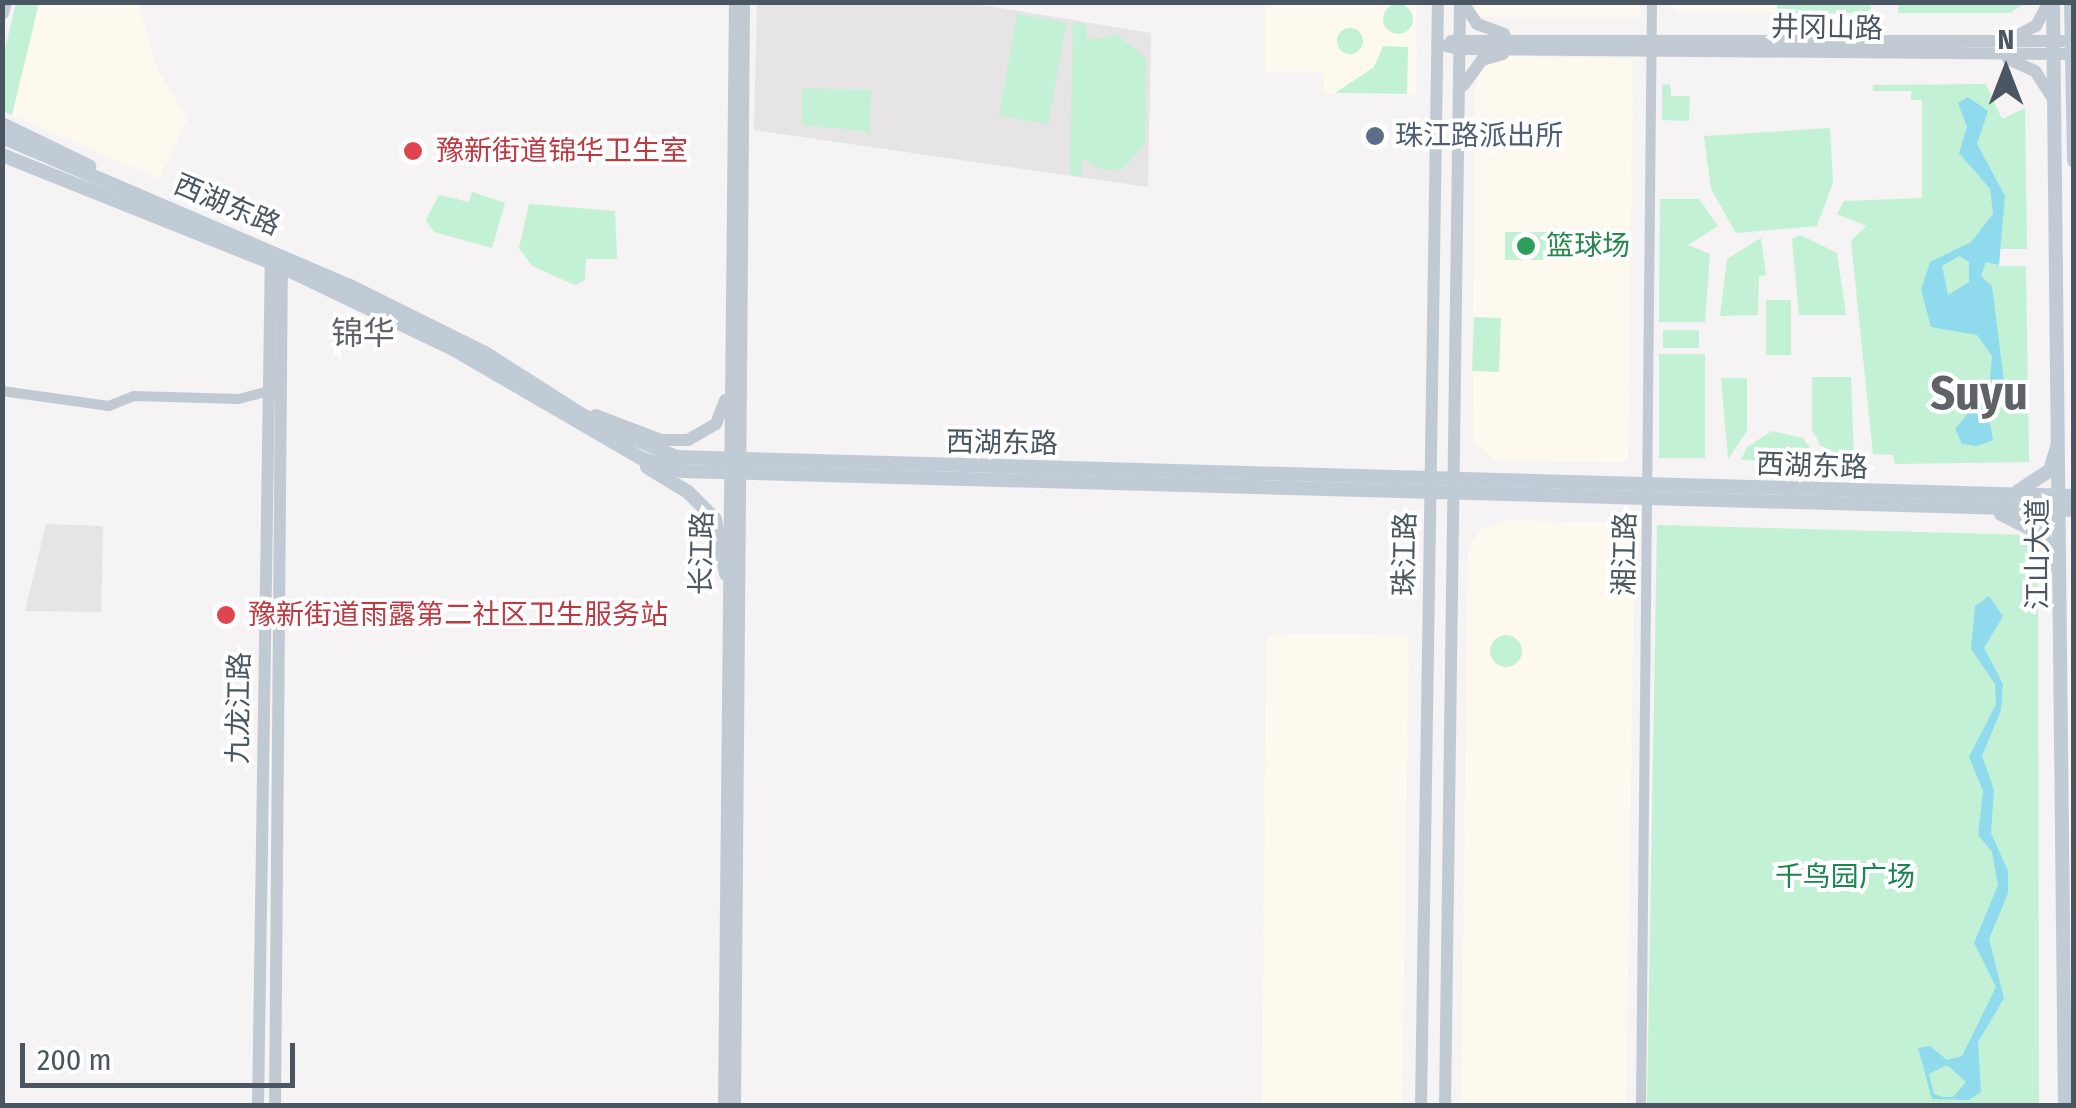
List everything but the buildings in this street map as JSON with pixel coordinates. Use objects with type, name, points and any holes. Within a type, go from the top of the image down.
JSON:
[{"type":"main road","points":[[2,13],[5,2]]},
{"type":"main road","name":"江山大道","points":[[2051,2],[2061,402],[2068,503],[2064,608],[2065,1103]]},
{"type":"main road","points":[[2071,2],[2074,160]]},
{"type":"main road","points":[[2,124],[70,153],[124,188]]},
{"type":"main road","name":"西湖东路","points":[[2,137],[473,346],[559,400],[657,452],[733,469]]},
{"type":"main road","name":"西湖东路","points":[[2,156],[276,259],[454,349],[574,423],[661,466],[1432,486],[1988,495],[2068,503]]},
{"type":"main road","points":[[1988,495],[2032,486],[2050,470],[2061,402]]},
{"type":"main road","points":[[574,423],[706,508],[720,530],[726,574]]},
{"type":"main road","name":"西湖东路","points":[[1649,490],[1956,506],[2068,503]]},
{"type":"main road","points":[[1956,506],[2012,515],[2040,532],[2058,563],[2064,608]]},
{"type":"street","name":"长江路","points":[[735,2],[730,358],[735,1106]]},
{"type":"street","name":"长江路","points":[[724,1106],[726,574],[733,469],[744,2]]},
{"type":"street","name":"珠江路","points":[[1421,1106],[1438,2]]},
{"type":"street","points":[[1462,2],[1472,18],[1494,32],[1551,44]]},
{"type":"street","name":"珠江路","points":[[1445,1106],[1462,2]]},
{"type":"street","name":"湘江路","points":[[1641,1106],[1652,2]]},
{"type":"street","points":[[1986,48],[2027,32],[2051,2]]},
{"type":"street","name":"井冈山路","points":[[1437,44],[2073,48]]},
{"type":"street","points":[[1459,108],[1464,81],[1482,60],[1551,44]]},
{"type":"street","points":[[1986,48],[2035,71],[2055,104]]},
{"type":"street","name":"九龙江路","points":[[275,1106],[276,259]]},
{"type":"street","points":[[559,400],[661,440],[688,440],[721,417],[730,358]]},
{"type":"street","points":[[2,391],[109,406],[134,396],[239,398],[275,389]]},
{"type":"street","name":"九龙江路","points":[[258,1106],[275,389]]},
{"type":"shaded area","points":[[138,2],[156,66],[187,120],[160,179],[12,115],[39,3]]},
{"type":"shaded area","points":[[1992,2],[1778,3],[1777,13],[1677,12],[1665,3]]},
{"type":"shaded area","points":[[757,3],[970,3],[1151,33],[1148,187],[754,130]]},
{"type":"shaded area","points":[[1265,3],[1417,3],[1416,95],[1324,94],[1324,73],[1265,72]]},
{"type":"shaded area","points":[[1476,3],[1640,3],[1640,17],[1476,17]]},
{"type":"shaded area","points":[[1500,56],[1633,59],[1628,462],[1497,461],[1473,441],[1474,89],[1482,68]]},
{"type":"shaded area","points":[[1505,520],[1635,523],[1626,1105],[1461,1106],[1468,550],[1480,530]]},
{"type":"shaded area","points":[[46,524],[103,526],[101,612],[25,611]]},
{"type":"shaded area","points":[[1273,633],[1409,635],[1402,1105],[1262,1105],[1266,642]]},
{"type":"green space","points":[[16,3],[39,3],[12,115],[3,111],[2,61]]},
{"type":"green space","points":[[1777,3],[1871,3],[1871,13],[1777,13]]},
{"type":"green space","points":[[1887,3],[2026,3],[2010,13],[1898,13],[1898,4]]},
{"type":"green space","points":[[1398,4],[1409,8],[1413,19],[1409,30],[1398,34],[1387,30],[1383,19],[1387,8]]},
{"type":"green space","points":[[1017,14],[1066,23],[1048,124],[999,115]]},
{"type":"green space","points":[[1073,23],[1086,23],[1087,40],[1117,35],[1146,58],[1145,144],[1124,168],[1105,171],[1082,159],[1081,176],[1070,175]]},
{"type":"green space","points":[[1350,28],[1359,32],[1363,41],[1359,50],[1350,54],[1341,50],[1337,41],[1341,32]]},
{"type":"green space","points":[[1383,46],[1408,47],[1407,94],[1335,93],[1374,67]]},
{"type":"green space","points":[[1670,84],[1671,96],[1690,96],[1689,121],[1662,120],[1662,85]]},
{"type":"green space","points":[[1986,84],[2002,119],[2025,108],[2027,249],[2000,249],[1999,266],[2026,266],[2029,462],[1895,464],[1893,455],[1873,454],[1851,241],[1866,226],[1837,214],[1844,201],[1922,198],[1922,100],[1911,100],[1911,91],[1873,91],[1873,85]]},
{"type":"green space","points":[[802,88],[871,90],[869,137],[866,131],[802,125]]},
{"type":"green space","points":[[1830,128],[1833,183],[1817,226],[1736,233],[1711,189],[1704,136]]},
{"type":"green space","points":[[472,192],[505,203],[492,248],[434,232],[426,220],[439,195],[469,202]]},
{"type":"green space","points":[[1660,199],[1699,199],[1718,226],[1688,245],[1710,254],[1705,322],[1659,322]]},
{"type":"green space","points":[[529,204],[615,211],[617,259],[586,259],[585,280],[575,285],[532,266],[519,248]]},
{"type":"green space","name":"篮球场","points":[[1505,232],[1547,232],[1547,260],[1505,260]]},
{"type":"green space","points":[[1801,235],[1837,253],[1846,315],[1799,315],[1792,239]]},
{"type":"green space","points":[[1761,238],[1766,275],[1759,276],[1758,315],[1720,316],[1727,259]]},
{"type":"green space","points":[[1766,300],[1791,300],[1791,355],[1766,355]]},
{"type":"green space","points":[[1474,317],[1501,318],[1499,372],[1472,371]]},
{"type":"green space","points":[[1663,330],[1699,330],[1699,348],[1663,348]]},
{"type":"green space","points":[[1659,354],[1705,354],[1705,458],[1659,458]]},
{"type":"green space","points":[[1812,377],[1851,377],[1854,462],[1830,462],[1812,430]]},
{"type":"green space","points":[[1721,378],[1747,378],[1747,431],[1728,459]]},
{"type":"green space","points":[[1772,431],[1803,438],[1819,462],[1741,460],[1747,447]]},
{"type":"green space","name":"千鸟园广场","points":[[1657,525],[2030,535],[2038,548],[2039,1105],[1647,1106]]},
{"type":"green space","points":[[1506,635],[1517,640],[1522,651],[1517,662],[1506,667],[1495,662],[1490,651],[1495,640]]},
{"type":"water","points":[[1968,97],[1988,111],[1977,144],[2005,196],[1999,265],[1986,262],[1981,276],[1992,286],[2005,389],[1989,418],[1993,440],[1977,446],[1962,444],[1955,429],[1989,388],[1992,356],[1977,335],[1931,327],[1921,290],[1930,262],[1971,242],[1993,214],[1990,189],[1959,153],[1967,127],[1958,103]],"holes":[[[1959,256],[1969,262],[1969,282],[1948,295],[1942,266]]]},
{"type":"water","points":[[1989,596],[2003,616],[1984,648],[2003,684],[2001,710],[1982,756],[1994,790],[1991,833],[2008,871],[2008,893],[1989,939],[2004,998],[1978,1042],[1981,1092],[1969,1100],[1932,1099],[1918,1048],[1930,1046],[1947,1060],[1962,1056],[1996,987],[1974,943],[1998,885],[1992,852],[1978,835],[1983,791],[1969,757],[1996,704],[1995,684],[1971,649],[1975,606]],"holes":[[[1947,1065],[1966,1082],[1953,1097],[1943,1097],[1934,1094],[1929,1074]]]},
{"type":"place","name":"珠江路派出所","points":[[1375,136]]},
{"type":"place","name":"豫新街道锦华卫生室","points":[[413,151]]},
{"type":"place","name":"篮球场","points":[[1526,246]]},
{"type":"place","name":"豫新街道雨露第二社区卫生服务站","points":[[226,615]]},
{"type":"district","name":"锦华","points":[[363,333]]},
{"type":"district","name":"Suyu","points":[[1979,394]]}]
